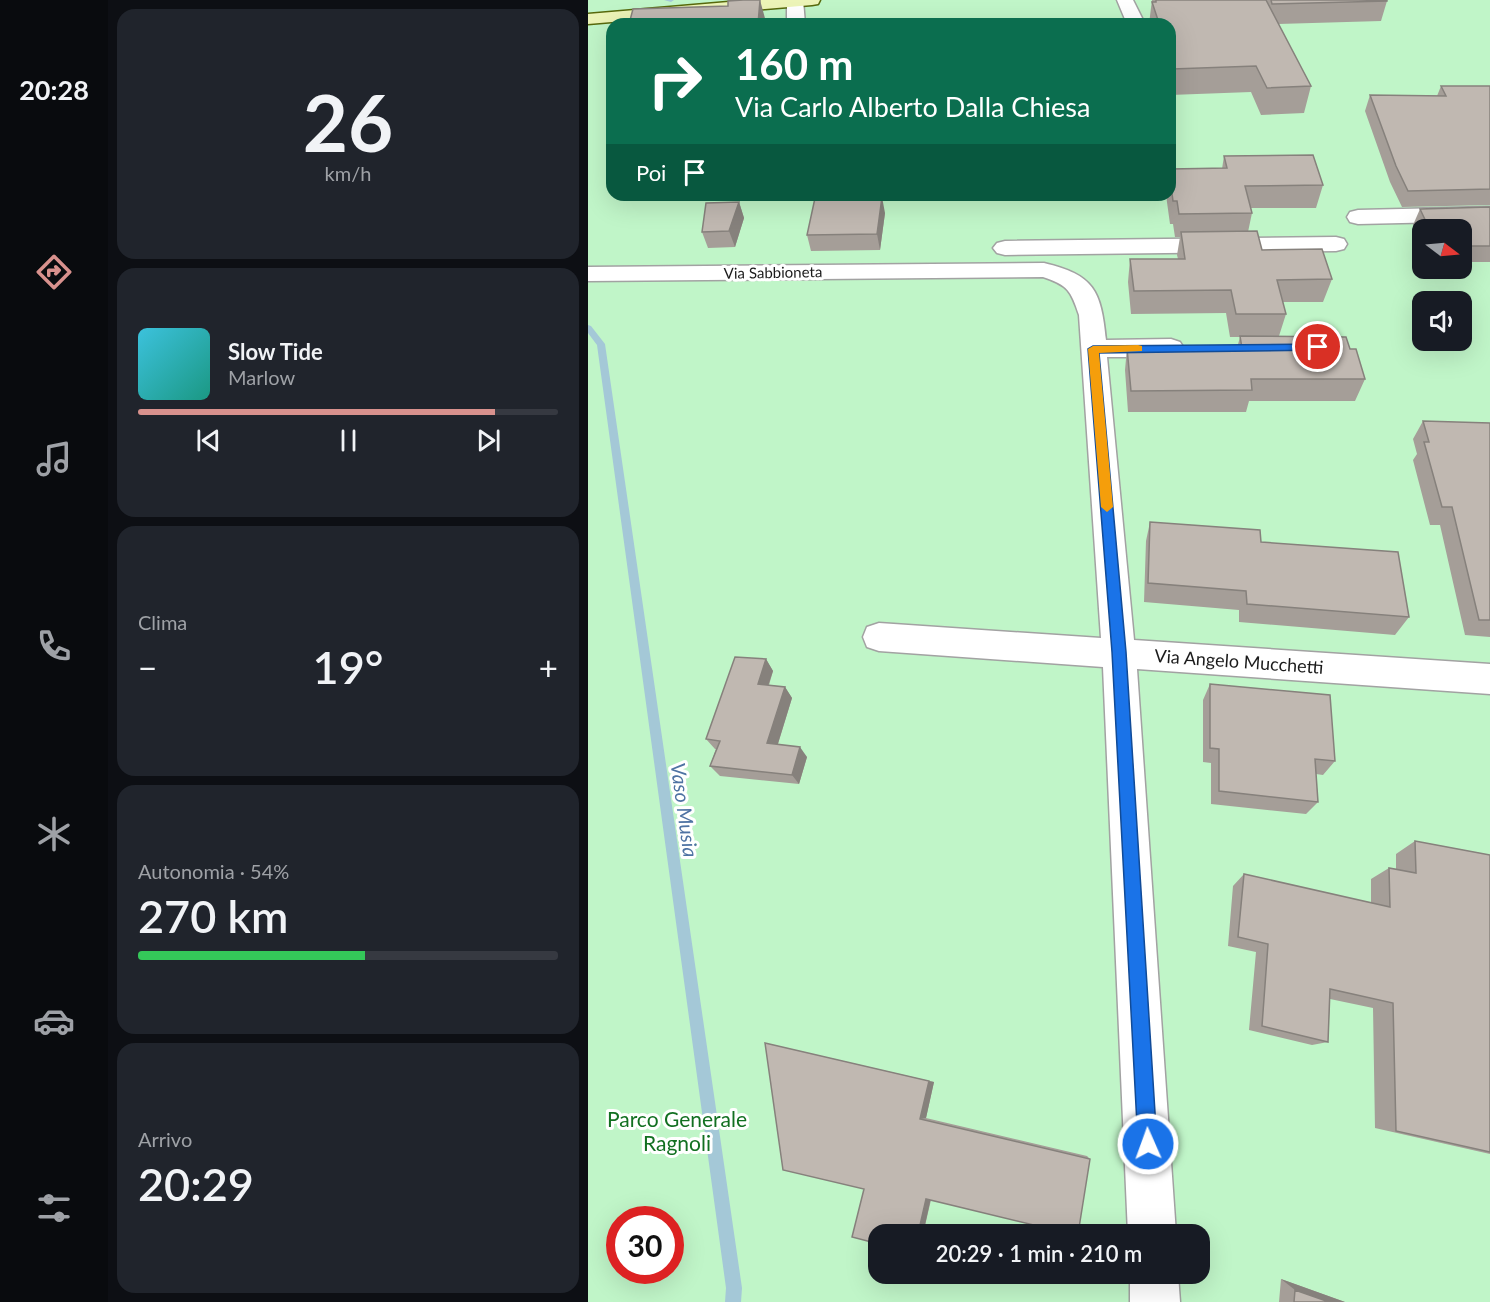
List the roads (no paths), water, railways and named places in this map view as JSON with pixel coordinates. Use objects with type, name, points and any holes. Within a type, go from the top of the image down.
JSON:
[{"type":"main road","points":[[588,19],[804,1]]},
{"type":"street","points":[[1125,0],[1133,18]]},
{"type":"street","points":[[798,18],[804,1]]},
{"type":"street","points":[[1358,217],[1490,214]]},
{"type":"street","points":[[982,248],[1336,244]]},
{"type":"street","points":[[1089,247],[1093,272],[1083,290],[1091,315],[1119,652],[1151,1224]]},
{"type":"street","name":"Via Sabbioneta","points":[[588,274],[958,260],[1044,270],[1068,276],[1083,290]]},
{"type":"street","points":[[1093,349],[1199,348]]},
{"type":"street","name":"Via Angelo Mucchetti","points":[[879,637],[1490,679]]},
{"type":"street","points":[[1154,1284],[1155,1302]]},
{"type":"waterway","name":"Vaso Musia","points":[[588,328],[601,344],[734,1288],[733,1302]]},
{"type":"park label","name":"Parco Generale Ragnoli","points":[[677,1130]]}]
